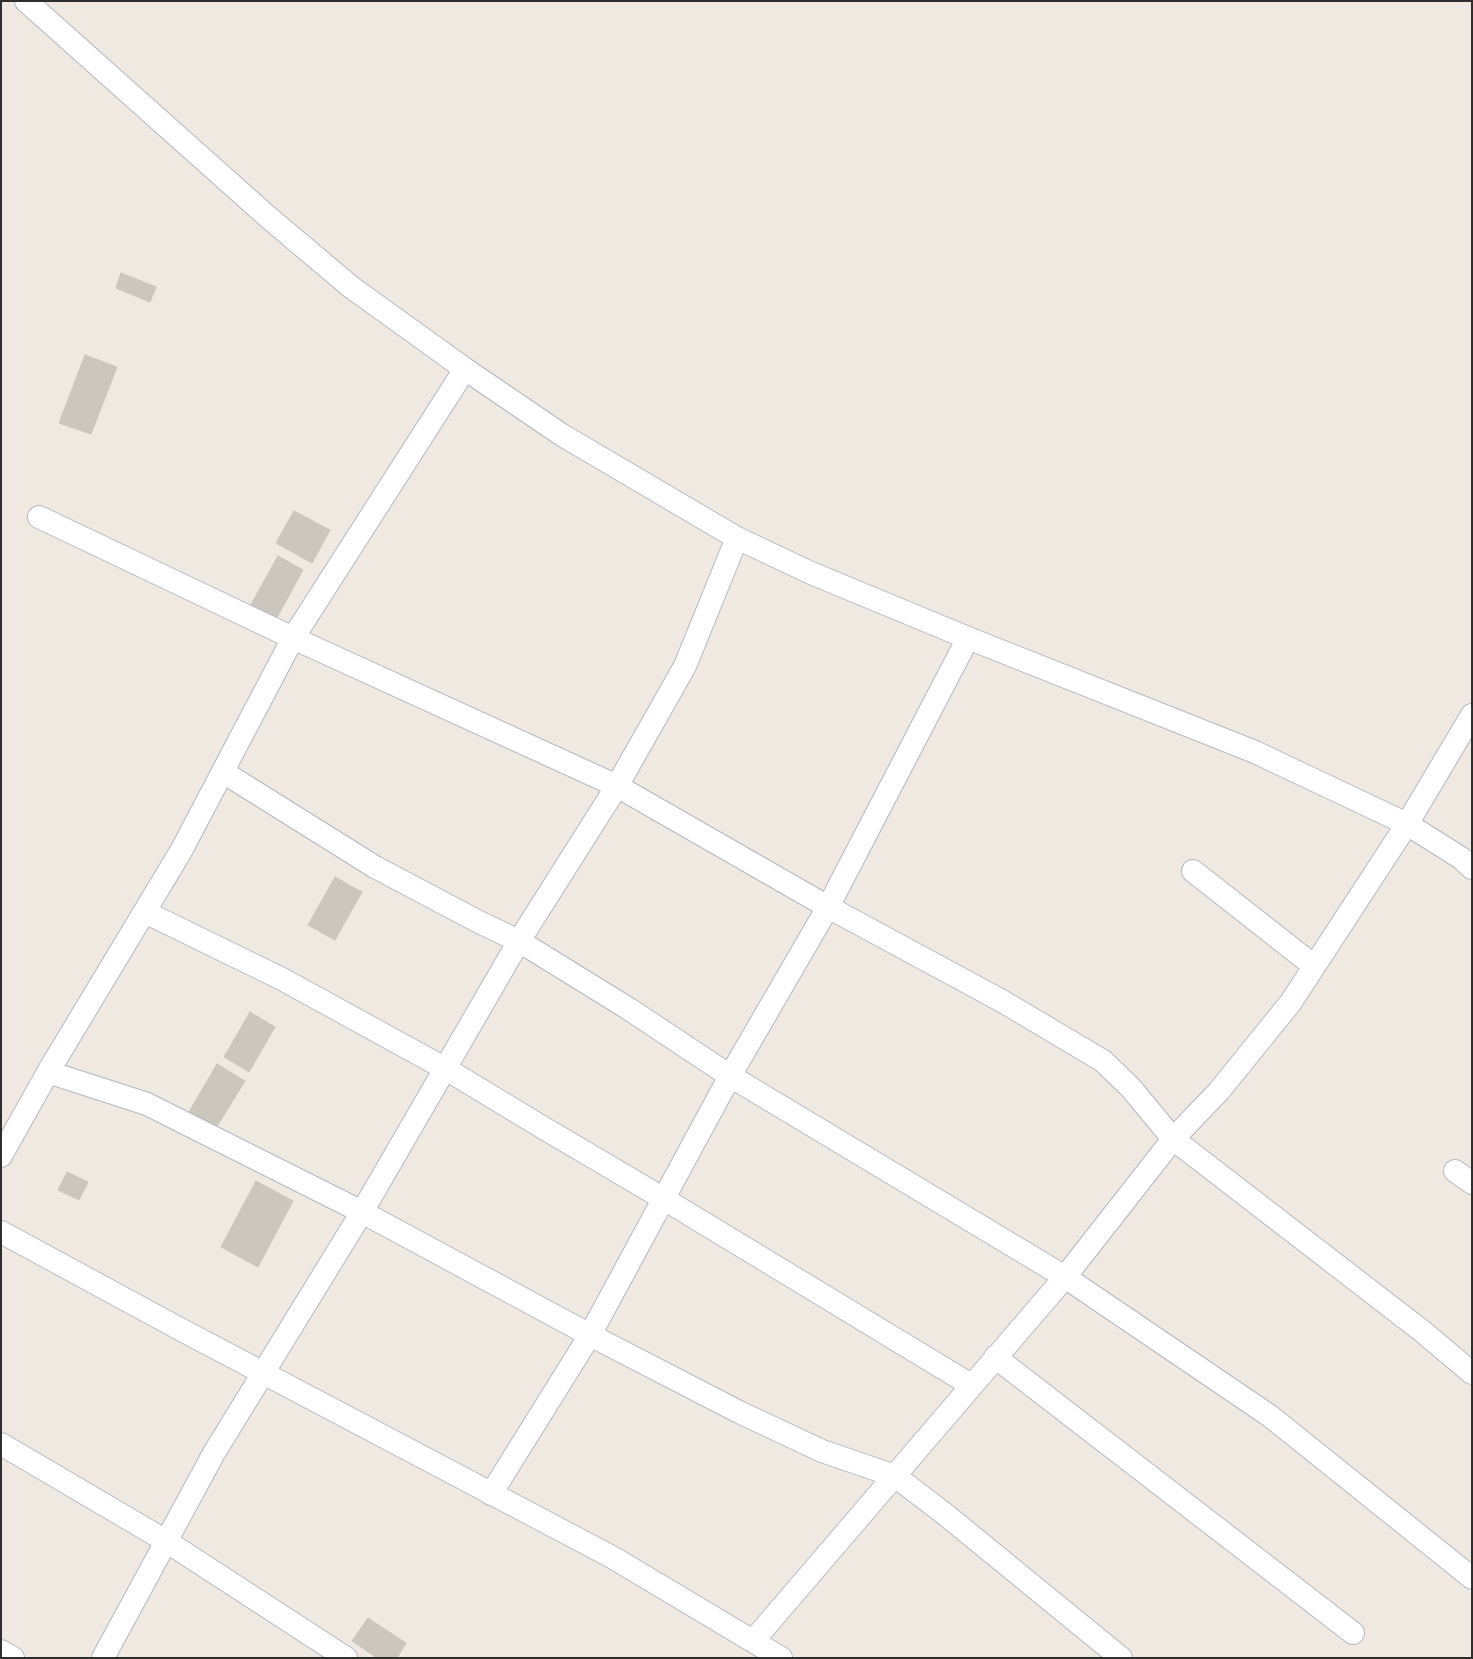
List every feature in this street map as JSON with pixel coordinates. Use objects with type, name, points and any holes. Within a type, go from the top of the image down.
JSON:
[{"type":"street","points":[[26,1],[268,217],[339,277],[464,368],[562,435],[737,538],[811,573],[968,638],[1255,752],[1407,824],[1460,858],[1472,868]]},
{"type":"street","points":[[1,1156],[48,1072],[181,851],[293,638],[464,368]]},
{"type":"street","points":[[39,517],[293,638],[617,786],[828,907],[1002,1000],[1103,1061],[1131,1088],[1174,1139],[1422,1331],[1472,1373]]},
{"type":"street","points":[[103,1658],[214,1453],[362,1212],[519,941],[617,786],[685,666],[737,538]]},
{"type":"street","points":[[491,1494],[590,1334],[730,1076],[828,907],[968,638]]},
{"type":"street","points":[[752,1641],[895,1476],[995,1357],[1065,1278],[1174,1139],[1219,1091],[1291,1002],[1407,824],[1472,715]]},
{"type":"street","points":[[223,772],[375,867],[479,922],[519,941],[629,1009],[730,1076],[1065,1278],[1270,1416],[1472,1578]]},
{"type":"street","points":[[1193,871],[1314,966]]},
{"type":"street","points":[[145,912],[282,979],[446,1068],[971,1386]]},
{"type":"street","points":[[48,1072],[147,1104],[362,1212],[739,1412],[822,1451],[895,1476],[946,1515],[1122,1658]]},
{"type":"street","points":[[1,1232],[263,1373],[612,1557],[781,1658]]},
{"type":"street","points":[[995,1357],[1353,1633]]},
{"type":"street","points":[[1,1444],[166,1541],[346,1658]]},
{"type":"street","points":[[1,1651],[13,1658]]},
{"type":"building","points":[[121,273],[156,287],[150,302],[116,288]]},
{"type":"building","points":[[85,355],[117,367],[91,434],[59,423]]},
{"type":"building","points":[[294,511],[330,530],[312,563],[276,543]]},
{"type":"building","points":[[278,556],[303,570],[274,623],[249,608]]},
{"type":"building","points":[[335,877],[362,892],[335,940],[308,925]]},
{"type":"building","points":[[250,1012],[275,1027],[249,1072],[224,1057]]},
{"type":"building","points":[[217,1064],[245,1081],[216,1128],[189,1112]]},
{"type":"building","points":[[67,1172],[88,1182],[79,1200],[58,1190]]},
{"type":"building","points":[[256,1181],[293,1201],[258,1267],[221,1247]]},
{"type":"building","points":[[368,1618],[406,1643],[397,1658],[377,1658],[352,1641]]}]
